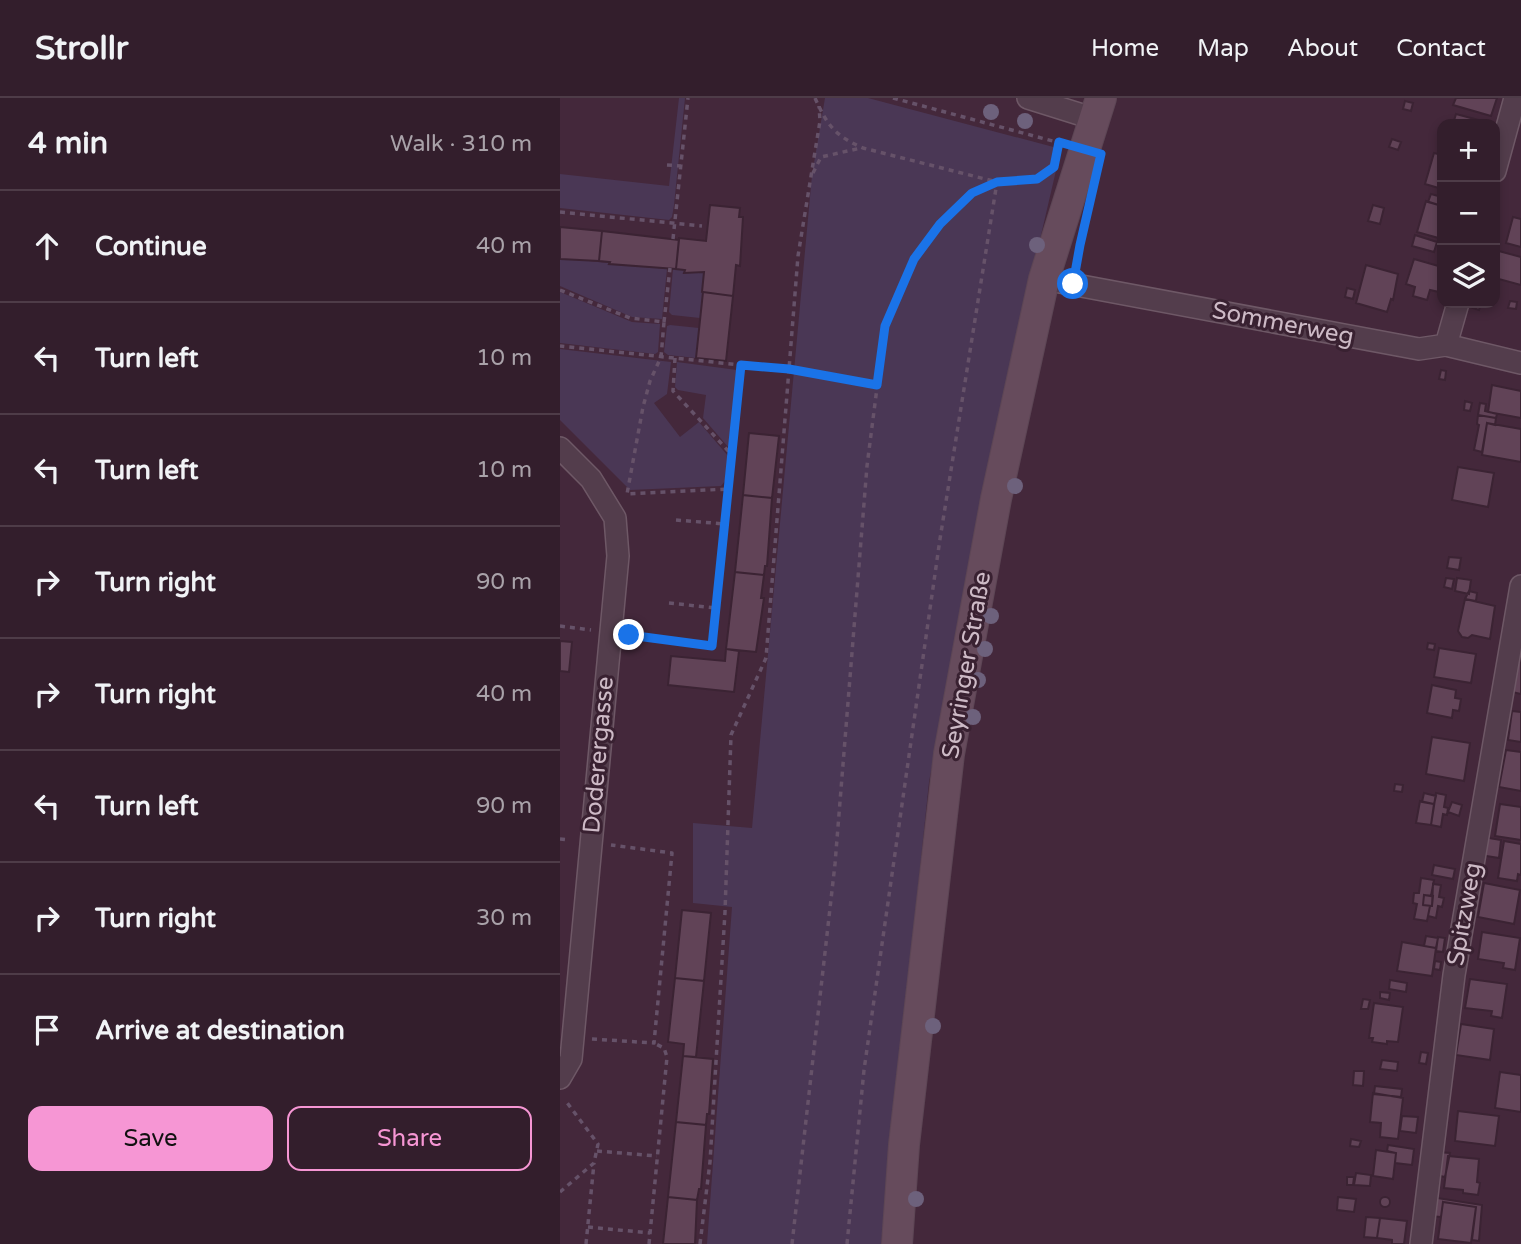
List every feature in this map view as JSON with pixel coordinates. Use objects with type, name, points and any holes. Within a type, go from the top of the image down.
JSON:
[{"type":"main road","name":"Seyringer Straße","points":[[897,1244],[904,1145],[949,754],[996,499],[1072,146],[1098,108]]},
{"type":"street","points":[[1028,98],[1098,108]]},
{"type":"street","points":[[1500,153],[1515,98]]},
{"type":"street","name":"Sommerweg","points":[[1044,279],[1419,349],[1446,345],[1521,363]]},
{"type":"street","points":[[1446,345],[1457,308]]},
{"type":"street","name":"Doderergasse","points":[[560,448],[591,479],[615,518],[618,555],[571,1059],[560,1078]]},
{"type":"street","name":"Spitzweg","points":[[1421,1244],[1454,975],[1521,586]]},
{"type":"path","points":[[673,239],[688,98]]},
{"type":"path","points":[[815,98],[826,123],[844,140],[863,148],[997,182],[1037,179],[1054,167]]},
{"type":"path","points":[[893,98],[1072,146]]},
{"type":"path","points":[[699,1244],[710,1162],[725,912],[731,735],[766,658],[798,256],[820,121],[819,106]]},
{"type":"path","points":[[1056,155],[1072,146]]},
{"type":"path","points":[[811,178],[821,157],[863,148]]},
{"type":"path","points":[[667,164],[681,166]]},
{"type":"path","points":[[792,1244],[835,864],[867,466],[885,326],[914,259],[940,224],[972,193],[997,182]]},
{"type":"path","points":[[847,1244],[864,1070],[940,539],[997,182]]},
{"type":"path","points":[[560,212],[702,226]]},
{"type":"path","points":[[670,268],[661,357],[650,381],[643,407],[627,494],[728,489]]},
{"type":"path","points":[[560,290],[630,318],[664,322]]},
{"type":"path","points":[[560,346],[789,369],[877,385]]},
{"type":"path","points":[[675,358],[673,391],[732,455]]},
{"type":"path","points":[[629,635],[712,646],[741,365]]},
{"type":"path","points":[[676,520],[724,524]]},
{"type":"path","points":[[669,603],[716,608]]},
{"type":"path","points":[[560,626],[591,630]]},
{"type":"path","points":[[560,839],[569,840]]},
{"type":"path","points":[[606,844],[672,853],[654,1042]]},
{"type":"path","points":[[586,1038],[654,1042],[664,1048],[667,1057],[649,1244]]},
{"type":"path","points":[[565,1100],[598,1144],[586,1244]]},
{"type":"path","points":[[597,1151],[657,1156]]},
{"type":"path","points":[[560,1192],[594,1163]]},
{"type":"path","points":[[588,1227],[650,1233]]},
{"type":"shaded area","points":[[679,98],[685,98],[674,205],[669,220],[560,208],[560,174],[669,186]]},
{"type":"shaded area","points":[[825,98],[868,98],[1061,149],[989,459],[929,782],[881,1244],[707,1244],[732,907],[693,903],[693,823],[752,828],[812,175]]},
{"type":"shaded area","points":[[560,258],[667,269],[662,319],[632,317],[560,286]]},
{"type":"shaded area","points":[[673,269],[705,272],[700,318],[672,315],[669,312]]},
{"type":"shaded area","points":[[560,292],[632,322],[660,324],[658,352],[655,354],[560,343]]},
{"type":"shaded area","points":[[667,326],[699,328],[696,358],[668,355],[664,352]]},
{"type":"shaded area","points":[[560,349],[671,362],[667,394],[654,403],[680,437],[699,422],[728,456],[725,481],[721,486],[630,490],[560,420]]},
{"type":"shaded area","points":[[677,362],[737,370],[729,448],[703,418],[706,395],[678,390],[675,387]]},
{"type":"building","points":[[1456,98],[1497,98],[1491,116],[1453,105]]},
{"type":"building","points":[[1405,101],[1413,103],[1411,111],[1403,109]]},
{"type":"building","points":[[1456,114],[1475,119],[1454,119]]},
{"type":"building","points":[[1392,139],[1401,142],[1398,150],[1389,147]]},
{"type":"building","points":[[1434,153],[1437,154],[1437,188],[1425,184]]},
{"type":"building","points":[[1431,194],[1437,196],[1437,205],[1428,202]]},
{"type":"building","points":[[1426,201],[1437,204],[1437,238],[1417,232]]},
{"type":"building","points":[[710,205],[740,208],[739,217],[743,217],[740,266],[736,265],[733,296],[702,292],[704,272],[684,273],[685,270],[676,269],[679,238],[706,241]]},
{"type":"building","points":[[1373,205],[1384,208],[1380,224],[1368,221]]},
{"type":"building","points":[[1513,217],[1521,219],[1521,247],[1506,243]]},
{"type":"building","points":[[560,227],[602,231],[599,261],[560,259]]},
{"type":"building","points":[[602,231],[679,240],[676,269],[599,261]]},
{"type":"building","points":[[1415,235],[1437,242],[1434,252],[1412,246]]},
{"type":"building","points":[[1500,251],[1521,257],[1521,285],[1500,279]]},
{"type":"building","points":[[1414,259],[1437,266],[1437,292],[1430,290],[1427,300],[1413,296],[1415,287],[1406,284]]},
{"type":"building","points":[[1366,265],[1398,274],[1393,300],[1391,299],[1387,312],[1356,303]]},
{"type":"building","points":[[1347,288],[1355,290],[1353,299],[1345,297]]},
{"type":"building","points":[[703,292],[733,296],[726,361],[696,358]]},
{"type":"building","points":[[1510,301],[1517,302],[1516,309],[1508,308]]},
{"type":"building","points":[[1441,370],[1446,371],[1445,380],[1439,379]]},
{"type":"building","points":[[1492,385],[1521,391],[1521,418],[1488,412]]},
{"type":"building","points":[[1465,401],[1472,403],[1470,411],[1464,410]]},
{"type":"building","points":[[1480,403],[1486,404],[1485,411],[1497,414],[1496,418],[1478,415]]},
{"type":"building","points":[[1478,415],[1496,418],[1495,425],[1487,423],[1482,452],[1474,450],[1479,425]]},
{"type":"building","points":[[1487,423],[1521,429],[1521,462],[1482,455]]},
{"type":"building","points":[[749,433],[779,436],[772,498],[743,495]]},
{"type":"building","points":[[1458,467],[1494,473],[1488,507],[1452,500]]},
{"type":"building","points":[[743,495],[772,498],[764,575],[735,572]]},
{"type":"building","points":[[1449,557],[1461,558],[1459,570],[1447,568]]},
{"type":"building","points":[[735,572],[764,575],[761,598],[764,598],[756,652],[726,649]]},
{"type":"building","points":[[1446,578],[1454,579],[1452,589],[1444,587]]},
{"type":"building","points":[[1457,578],[1471,580],[1469,594],[1455,591]]},
{"type":"building","points":[[1469,591],[1477,593],[1476,601],[1465,599]]},
{"type":"building","points":[[1465,599],[1495,606],[1490,639],[1472,635],[1468,638],[1462,637],[1458,631]]},
{"type":"building","points":[[560,641],[572,642],[569,672],[560,671]]},
{"type":"building","points":[[1428,643],[1435,644],[1434,650],[1427,649]]},
{"type":"building","points":[[1439,648],[1476,654],[1471,683],[1434,677]]},
{"type":"building","points":[[726,649],[739,651],[734,692],[668,685],[671,656],[725,661]]},
{"type":"building","points":[[1518,660],[1521,661],[1521,694],[1512,692]]},
{"type":"building","points":[[1432,685],[1456,690],[1455,698],[1461,699],[1459,711],[1453,710],[1452,718],[1427,713]]},
{"type":"building","points":[[1512,711],[1521,712],[1521,742],[1508,740]]},
{"type":"building","points":[[1432,737],[1470,743],[1464,781],[1426,774]]},
{"type":"building","points":[[1506,750],[1521,752],[1521,791],[1499,787]]},
{"type":"building","points":[[1395,784],[1403,785],[1402,792],[1394,791]]},
{"type":"building","points":[[1424,793],[1436,796],[1434,804],[1422,802]]},
{"type":"building","points":[[1436,793],[1446,795],[1444,807],[1448,808],[1447,815],[1443,814],[1441,827],[1431,825]]},
{"type":"building","points":[[1420,801],[1434,804],[1431,825],[1416,823]]},
{"type":"building","points":[[1452,802],[1462,805],[1459,816],[1448,812]]},
{"type":"building","points":[[1500,804],[1521,807],[1521,840],[1495,836]]},
{"type":"building","points":[[1483,837],[1501,840],[1499,858],[1480,855]]},
{"type":"building","points":[[1504,841],[1521,844],[1521,875],[1518,874],[1517,881],[1498,878]]},
{"type":"building","points":[[1434,865],[1455,869],[1453,879],[1432,875]]},
{"type":"building","points":[[1421,878],[1434,880],[1431,896],[1424,895],[1423,905],[1430,906],[1427,921],[1414,919],[1417,904],[1413,903],[1414,893],[1419,893]]},
{"type":"building","points":[[1484,883],[1520,890],[1514,924],[1478,917]]},
{"type":"building","points":[[1433,884],[1441,885],[1439,897],[1444,898],[1442,907],[1438,906],[1436,918],[1428,916],[1432,906]]},
{"type":"building","points":[[1424,895],[1433,896],[1432,906],[1423,905]]},
{"type":"building","points":[[682,910],[711,913],[704,981],[675,978]]},
{"type":"building","points":[[1482,932],[1520,938],[1515,970],[1503,968],[1504,963],[1478,959]]},
{"type":"building","points":[[1426,936],[1438,938],[1436,948],[1424,946]]},
{"type":"building","points":[[1438,937],[1445,938],[1443,952],[1436,951]]},
{"type":"building","points":[[1402,942],[1436,948],[1432,976],[1397,971]]},
{"type":"building","points":[[1435,961],[1441,962],[1440,970],[1434,969]]},
{"type":"building","points":[[675,978],[704,981],[696,1057],[683,1056],[684,1044],[668,1042]]},
{"type":"building","points":[[1470,979],[1507,984],[1502,1018],[1491,1016],[1492,1011],[1465,1008]]},
{"type":"building","points":[[1390,980],[1407,983],[1406,992],[1389,989]]},
{"type":"building","points":[[1380,992],[1390,993],[1389,1000],[1380,998]]},
{"type":"building","points":[[1363,999],[1370,1000],[1368,1009],[1361,1009]]},
{"type":"building","points":[[1374,1003],[1403,1007],[1398,1042],[1372,1042],[1373,1038],[1369,1038]]},
{"type":"building","points":[[1461,1024],[1494,1029],[1490,1060],[1456,1055]]},
{"type":"building","points":[[1421,1052],[1428,1053],[1426,1064],[1419,1063]]},
{"type":"building","points":[[683,1056],[713,1059],[706,1125],[676,1122]]},
{"type":"building","points":[[1382,1060],[1398,1062],[1397,1071],[1380,1069]]},
{"type":"building","points":[[1354,1071],[1364,1071],[1363,1086],[1353,1085]]},
{"type":"building","points":[[1500,1072],[1521,1075],[1521,1112],[1495,1108]]},
{"type":"building","points":[[1375,1086],[1402,1089],[1401,1097],[1374,1094]]},
{"type":"building","points":[[1373,1093],[1403,1098],[1398,1139],[1380,1137],[1381,1123],[1370,1122]]},
{"type":"building","points":[[1458,1111],[1499,1116],[1495,1146],[1455,1141]]},
{"type":"building","points":[[1402,1116],[1418,1117],[1416,1133],[1400,1131]]},
{"type":"building","points":[[676,1122],[706,1125],[701,1189],[697,1200],[668,1197]]},
{"type":"building","points":[[1351,1139],[1361,1141],[1359,1147],[1350,1146]]},
{"type":"building","points":[[1388,1145],[1414,1149],[1412,1165],[1395,1163],[1396,1153],[1387,1151]]},
{"type":"building","points":[[1376,1150],[1396,1153],[1393,1179],[1373,1176]]},
{"type":"building","points":[[1438,1152],[1450,1153],[1445,1177],[1435,1175]]},
{"type":"building","points":[[1448,1156],[1479,1159],[1478,1195],[1444,1188]]},
{"type":"building","points":[[1356,1173],[1371,1175],[1370,1186],[1354,1185]]},
{"type":"building","points":[[1347,1177],[1354,1177],[1353,1185],[1347,1185]]},
{"type":"building","points":[[668,1197],[697,1200],[695,1244],[663,1244]]},
{"type":"building","points":[[1338,1197],[1356,1199],[1354,1212],[1337,1210]]},
{"type":"building","points":[[1385,1197],[1390,1202],[1385,1207],[1380,1202]]},
{"type":"building","points":[[1431,1197],[1482,1205],[1479,1241],[1472,1240],[1476,1207],[1443,1202],[1441,1217],[1429,1216]]},
{"type":"building","points":[[1443,1202],[1476,1207],[1471,1243],[1438,1239]]},
{"type":"building","points":[[1366,1217],[1380,1218],[1377,1238],[1364,1237]]},
{"type":"building","points":[[1380,1218],[1407,1221],[1404,1244],[1392,1244],[1392,1240],[1377,1238]]},
{"type":"route","points":[[629,635],[712,646],[741,365],[789,369],[877,385],[885,326],[914,259],[940,224],[972,193],[997,182],[1037,179],[1054,167],[1059,142],[1101,154],[1073,284]]}]
